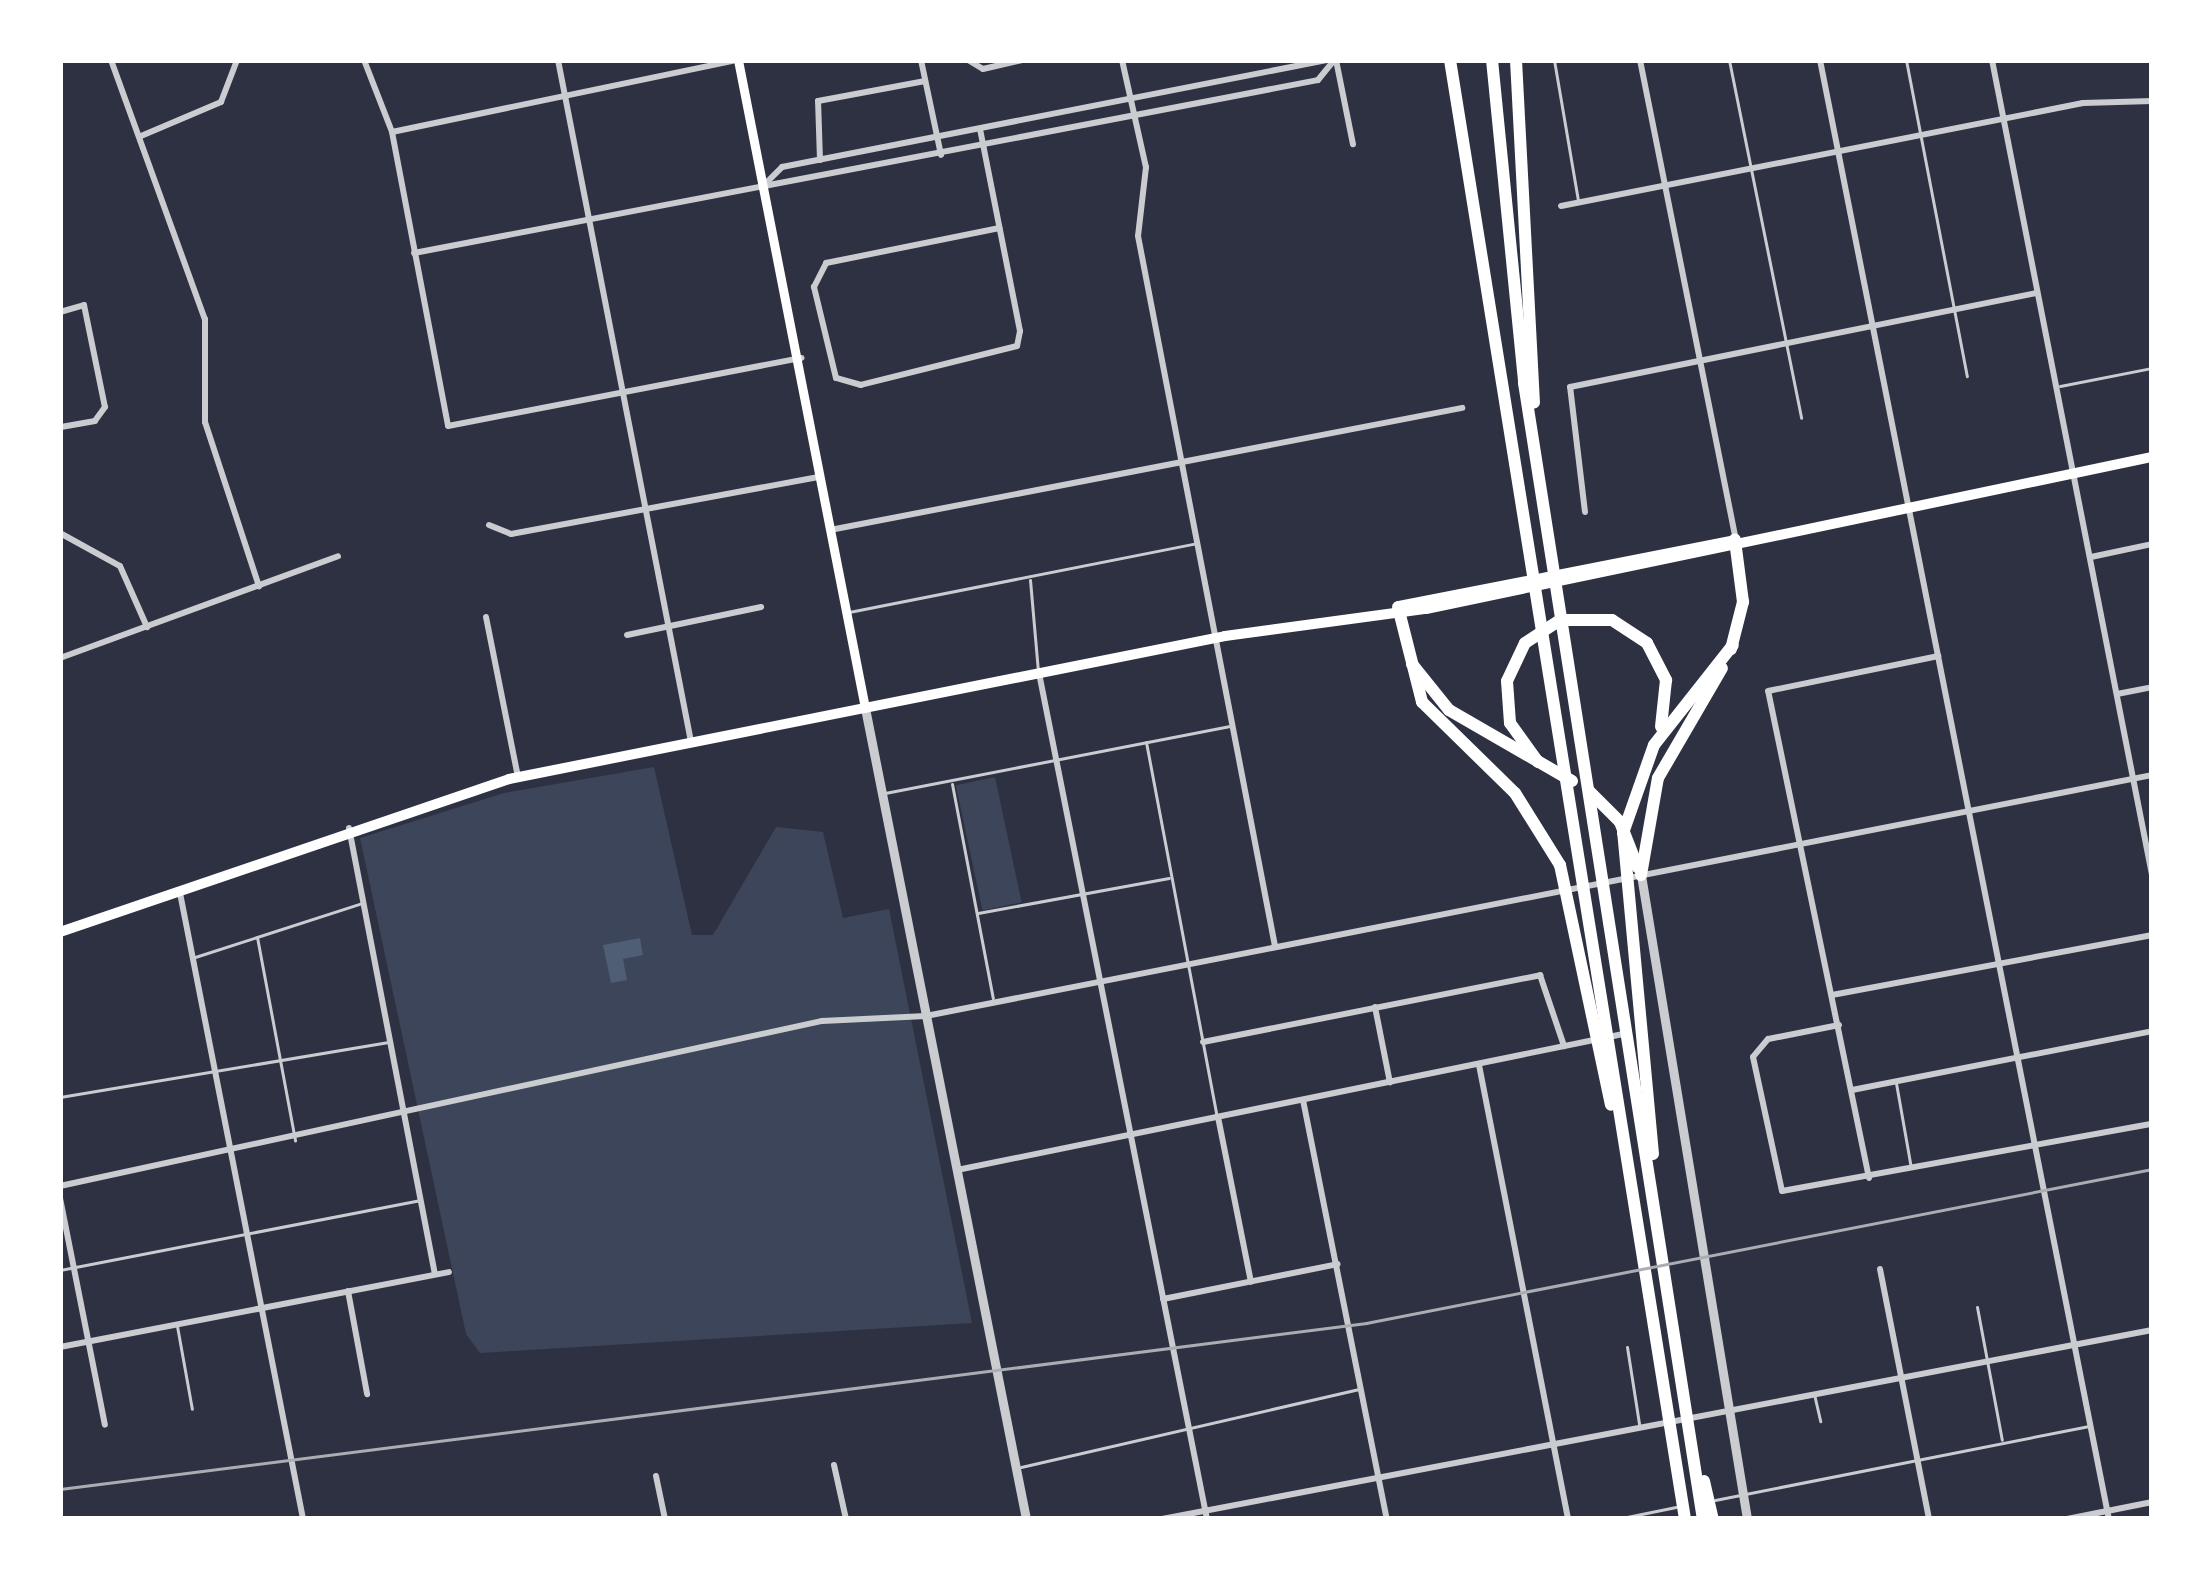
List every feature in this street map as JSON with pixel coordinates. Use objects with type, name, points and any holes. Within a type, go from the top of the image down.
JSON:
[{"type":"highway","points":[[1454,60],[1683,1519]]},
{"type":"highway","points":[[1492,60],[1534,428],[1703,1519]]},
{"type":"highway","points":[[1516,60],[1534,428]]},
{"type":"highway","points":[[1641,875],[1658,778],[1733,645],[1743,602],[1736,540]]},
{"type":"highway","points":[[1398,607],[1422,702],[1504,781],[1545,834],[1572,899],[1645,1264]]},
{"type":"highway","points":[[1538,762],[1510,722],[1507,681],[1525,644],[1570,617],[1612,620],[1653,651],[1667,701],[1650,751],[1621,880],[1664,1279]]},
{"type":"highway","points":[[1650,751],[1733,645]]},
{"type":"highway","points":[[1406,646],[1440,702],[1608,807],[1641,875]]},
{"type":"highway","points":[[1685,1410],[1713,1519]]},
{"type":"main road","points":[[738,60],[802,358],[820,477],[866,708]]},
{"type":"main road","points":[[60,932],[349,828],[518,777],[2152,457]]},
{"type":"street","points":[[110,60],[205,320],[205,422],[259,586]]},
{"type":"street","points":[[139,137],[221,102],[237,60]]},
{"type":"street","points":[[364,60],[392,132],[448,426],[802,358]]},
{"type":"street","points":[[559,60],[691,742]]},
{"type":"street","points":[[392,132],[738,60]]},
{"type":"street","points":[[921,60],[941,155]]},
{"type":"street","points":[[968,60],[982,69],[1021,60]]},
{"type":"street","points":[[1122,60],[1146,167],[1138,236],[1178,463],[1275,947]]},
{"type":"street","points":[[414,254],[1318,80],[1332,60]]},
{"type":"street","points":[[765,184],[782,167],[1332,60]]},
{"type":"street","points":[[1332,60],[1353,144]]},
{"type":"street","points":[[1640,60],[1736,540]]},
{"type":"street","points":[[1820,60],[2108,1515]]},
{"type":"street","points":[[1992,60],[2152,874]]},
{"type":"street","points":[[820,160],[818,101],[925,81]]},
{"type":"street","points":[[1561,206],[2003,118],[2152,101]]},
{"type":"street","points":[[980,129],[999,228],[1016,346],[841,382],[814,287],[820,269],[999,228]]},
{"type":"street","points":[[1585,512],[1570,387],[2037,292]]},
{"type":"street","points":[[60,312],[84,305],[105,407],[95,421],[60,428]]},
{"type":"street","points":[[830,530],[1462,408]]},
{"type":"street","points":[[489,525],[512,535],[820,477]]},
{"type":"street","points":[[60,533],[120,566],[147,627]]},
{"type":"street","points":[[2090,557],[2152,544]]},
{"type":"street","points":[[60,658],[338,556]]},
{"type":"street","points":[[627,635],[761,607]]},
{"type":"street","points":[[486,617],[518,777]]},
{"type":"street","points":[[1869,1178],[1768,691],[1938,656]]},
{"type":"street","points":[[1039,673],[1206,1515]]},
{"type":"street","points":[[2117,694],[2152,687]]},
{"type":"street","points":[[866,708],[1026,1519]]},
{"type":"street","points":[[60,1186],[404,1118],[492,1087],[822,1021],[926,1016],[2152,775]]},
{"type":"street","points":[[349,828],[435,1274]]},
{"type":"street","points":[[1641,875],[1724,1408],[1748,1519]]},
{"type":"street","points":[[179,888],[303,1519]]},
{"type":"street","points":[[1832,994],[2152,935]]},
{"type":"street","points":[[1203,1042],[1540,975],[1551,981],[1564,1046]]},
{"type":"street","points":[[1375,1007],[1390,1083]]},
{"type":"street","points":[[957,1170],[1667,1024]]},
{"type":"street","points":[[1839,1025],[1768,1040],[1753,1057],[1778,1185],[1791,1194],[2152,1124]]},
{"type":"street","points":[[1852,1090],[2152,1031]]},
{"type":"street","points":[[1479,1065],[1568,1519]]},
{"type":"street","points":[[1303,1100],[1387,1519]]},
{"type":"street","points":[[1218,1117],[1251,1282]]},
{"type":"street","points":[[60,1198],[105,1425]]},
{"type":"street","points":[[1163,1299],[1338,1264]]},
{"type":"street","points":[[1880,1269],[1929,1519]]},
{"type":"street","points":[[60,1347],[449,1271]]},
{"type":"street","points":[[348,1291],[368,1394]]},
{"type":"street","points":[[1162,1519],[1206,1515],[1378,1476],[1986,1357],[2152,1330]]},
{"type":"street","points":[[834,1465],[846,1519]]},
{"type":"street","points":[[656,1476],[665,1519]]},
{"type":"street","points":[[2068,1519],[2108,1515],[2152,1502]]},
{"type":"lane","points":[[1554,60],[1579,203]]},
{"type":"lane","points":[[1730,60],[1801,418]]},
{"type":"lane","points":[[1906,60],[1967,376]]},
{"type":"lane","points":[[2056,387],[2152,368]]},
{"type":"lane","points":[[847,612],[1194,544]]},
{"type":"lane","points":[[1030,578],[1039,673]]},
{"type":"lane","points":[[883,794],[1231,726]]},
{"type":"lane","points":[[1146,742],[1218,1117]]},
{"type":"lane","points":[[952,782],[994,1003]]},
{"type":"lane","points":[[976,914],[1171,878]]},
{"type":"lane","points":[[192,958],[361,903]]},
{"type":"lane","points":[[257,937],[295,1140]]},
{"type":"lane","points":[[60,1097],[390,1042]]},
{"type":"lane","points":[[1896,1081],[1912,1170]]},
{"type":"lane","points":[[60,1270],[421,1200]]},
{"type":"lane","points":[[1977,1307],[2003,1442]]},
{"type":"lane","points":[[176,1324],[192,1409]]},
{"type":"lane","points":[[1627,1347],[1639,1426]]},
{"type":"lane","points":[[1016,1468],[1362,1389]]},
{"type":"lane","points":[[1814,1392],[1820,1421]]},
{"type":"lane","points":[[1618,1519],[2090,1425]]},
{"type":"shaded area","points":[[654,767],[692,935],[713,935],[776,827],[823,832],[843,918],[889,909],[972,1323],[480,1353],[466,1334],[360,838],[504,793]]},
{"type":"shaded area","points":[[995,777],[1022,902],[982,911],[956,785]]},
{"type":"shaded area","points":[[640,938],[643,955],[623,959],[627,980],[611,983],[603,945]]},
{"type":"railway","points":[[60,1489],[1366,1323],[2152,1169]]}]
